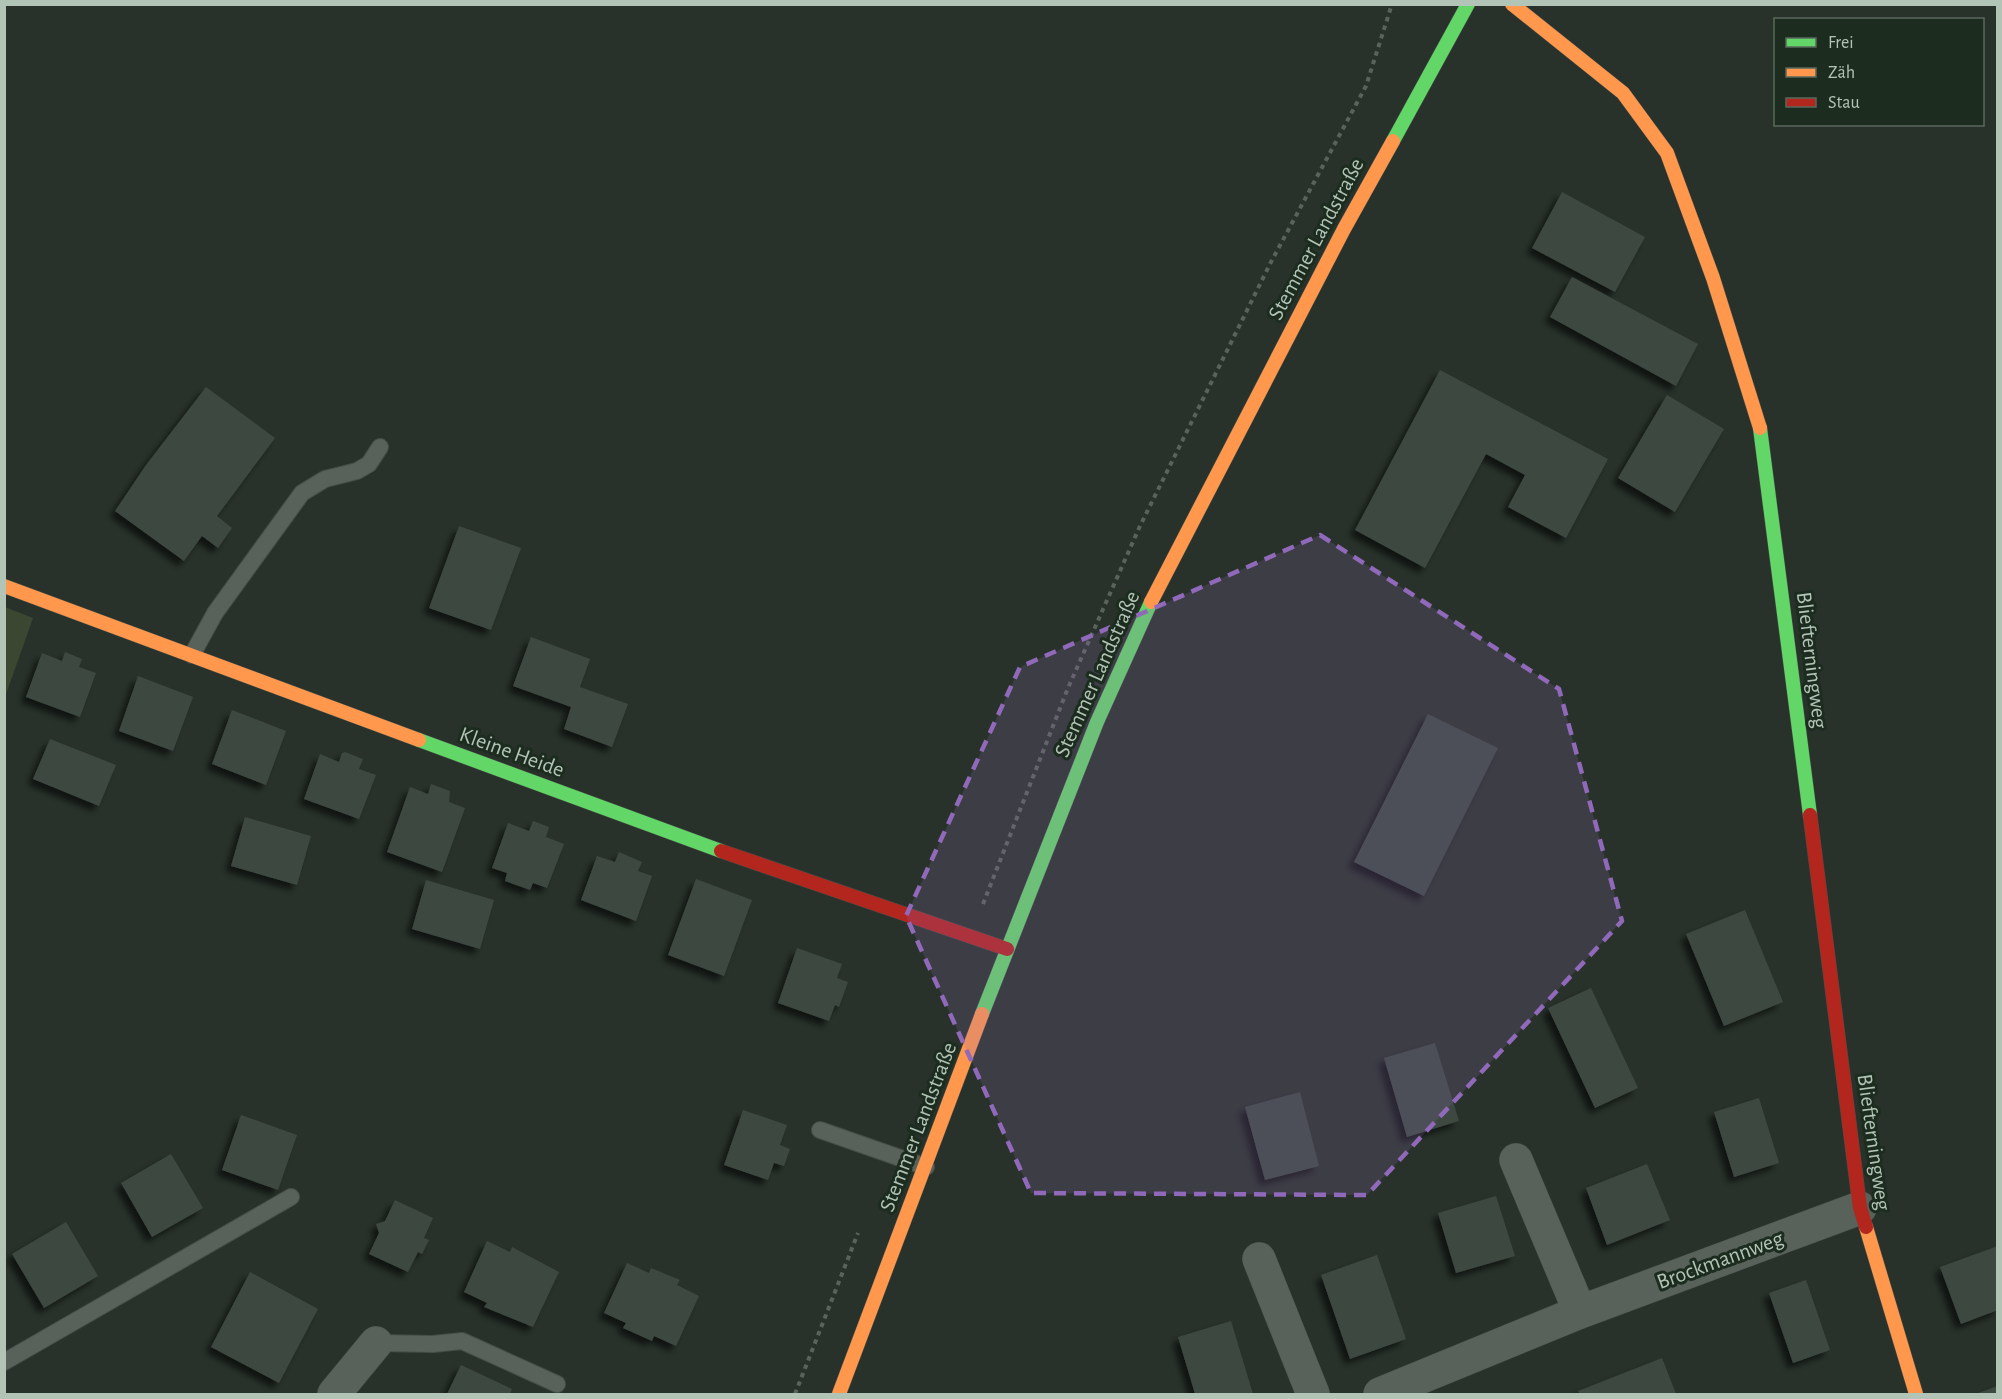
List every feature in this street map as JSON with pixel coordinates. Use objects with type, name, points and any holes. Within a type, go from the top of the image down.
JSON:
[{"type":"street","name":"Stemmer Landstraße","points":[[839,1395],[1007,949],[1097,722],[1147,610],[1344,229],[1468,4]]},
{"type":"street","name":"Bliefterningweg","points":[[1512,4],[1623,93],[1667,153],[1713,278],[1762,434],[1860,1208],[1916,1395]]},
{"type":"street","name":"Kleine Heide","points":[[4,586],[741,859],[1007,949]]},
{"type":"street","points":[[1516,1160],[1580,1312]]},
{"type":"street","name":"Brockmannweg","points":[[1380,1395],[1580,1312],[1860,1208]]},
{"type":"street","points":[[1259,1259],[1313,1395]]},
{"type":"street","points":[[334,1395],[376,1343]]},
{"type":"lane","points":[[192,655],[215,613],[302,493],[325,479],[357,471],[369,464],[380,447]]},
{"type":"lane","points":[[820,1130],[926,1167]]},
{"type":"lane","points":[[4,1362],[291,1197]]},
{"type":"lane","points":[[376,1343],[432,1344],[462,1341],[557,1384]]},
{"type":"highlighted area","points":[[1320,535],[1559,689],[1622,921],[1367,1195],[1031,1193],[906,916],[1020,667]]},
{"type":"green space","points":[[4,607],[33,618],[5,697]]},
{"type":"building","points":[[1562,192],[1645,237],[1615,292],[1532,248]]},
{"type":"building","points":[[1572,277],[1698,344],[1676,386],[1550,317]]},
{"type":"building","points":[[1440,370],[1608,459],[1566,538],[1508,507],[1525,475],[1486,454],[1425,568],[1355,530]]},
{"type":"building","points":[[206,387],[275,438],[217,516],[232,528],[218,548],[202,536],[184,561],[115,511],[146,465]]},
{"type":"building","points":[[1667,395],[1724,429],[1675,512],[1618,478]]},
{"type":"building","points":[[459,526],[521,548],[491,630],[429,608]]},
{"type":"building","points":[[531,637],[590,659],[580,687],[628,704],[612,747],[564,729],[571,707],[513,686]]},
{"type":"building","points":[[65,652],[82,659],[79,667],[96,673],[80,717],[26,697],[42,653],[62,661]]},
{"type":"building","points":[[138,676],[193,697],[173,751],[119,731]]},
{"type":"building","points":[[232,710],[286,731],[266,785],[212,764]]},
{"type":"building","points":[[1428,714],[1498,748],[1424,896],[1354,862]]},
{"type":"building","points":[[50,739],[116,765],[99,806],[33,779]]},
{"type":"building","points":[[342,753],[363,759],[359,769],[376,775],[359,819],[304,799],[320,754],[339,762]]},
{"type":"building","points":[[431,784],[450,791],[449,802],[465,808],[442,872],[387,852],[410,787],[428,794]]},
{"type":"building","points":[[245,817],[311,836],[297,885],[231,866]]},
{"type":"building","points":[[533,821],[549,827],[546,837],[564,844],[547,888],[533,883],[530,890],[505,881],[507,873],[492,868],[508,823],[529,831]]},
{"type":"building","points":[[619,852],[642,862],[638,871],[652,876],[636,921],[581,900],[597,856],[615,862]]},
{"type":"building","points":[[696,879],[752,900],[724,976],[668,955]]},
{"type":"building","points":[[426,880],[494,900],[480,949],[412,929]]},
{"type":"building","points":[[1745,910],[1783,1002],[1724,1026],[1686,934]]},
{"type":"building","points":[[797,948],[842,964],[837,978],[848,982],[839,1007],[835,1005],[829,1021],[778,1003]]},
{"type":"building","points":[[1591,988],[1638,1088],[1595,1108],[1548,1008]]},
{"type":"building","points":[[1435,1043],[1459,1121],[1407,1137],[1384,1058]]},
{"type":"building","points":[[1300,1092],[1319,1166],[1265,1180],[1245,1107]]},
{"type":"building","points":[[1759,1098],[1779,1163],[1734,1177],[1714,1112]]},
{"type":"building","points":[[743,1110],[787,1125],[780,1145],[790,1149],[784,1166],[774,1163],[768,1180],[724,1165]]},
{"type":"building","points":[[241,1115],[297,1135],[278,1190],[222,1170]]},
{"type":"building","points":[[171,1154],[203,1208],[152,1237],[121,1183]]},
{"type":"building","points":[[1647,1164],[1670,1220],[1607,1245],[1586,1188]]},
{"type":"building","points":[[1496,1196],[1515,1256],[1456,1273],[1438,1213]]},
{"type":"building","points":[[395,1200],[433,1218],[424,1238],[429,1240],[422,1254],[418,1252],[408,1272],[369,1254],[379,1233],[376,1224],[385,1221]]},
{"type":"building","points":[[66,1222],[98,1276],[44,1308],[12,1254]]},
{"type":"building","points":[[487,1241],[510,1252],[512,1247],[559,1272],[533,1327],[484,1307],[487,1303],[464,1292]]},
{"type":"building","points":[[1998,1246],[1998,1310],[1961,1324],[1940,1267]]},
{"type":"building","points":[[1377,1255],[1406,1339],[1350,1359],[1321,1275]]},
{"type":"building","points":[[627,1263],[649,1273],[651,1268],[680,1280],[677,1285],[699,1296],[676,1346],[654,1336],[652,1341],[623,1328],[626,1323],[604,1313]]},
{"type":"building","points":[[250,1272],[318,1309],[279,1383],[211,1347]]},
{"type":"building","points":[[1806,1280],[1830,1350],[1793,1363],[1769,1293]]},
{"type":"building","points":[[1231,1321],[1253,1394],[1195,1394],[1178,1337]]},
{"type":"building","points":[[1662,1358],[1676,1394],[1580,1394],[1578,1391]]},
{"type":"building","points":[[461,1365],[512,1389],[510,1394],[447,1394]]},
{"type":"building","points":[[1998,1386],[1998,1394],[1975,1394]]},
{"type":"traffic: fast","points":[[1393,141],[1468,4]]},
{"type":"traffic: fast","points":[[1760,428],[1810,815]]},
{"type":"traffic: fast","points":[[982,1014],[1097,722],[1151,602]]},
{"type":"traffic: fast","points":[[419,740],[721,851]]},
{"type":"traffic: slow","points":[[1512,4],[1623,93],[1667,153],[1713,278],[1760,428]]},
{"type":"traffic: slow","points":[[1151,602],[1344,229],[1393,141]]},
{"type":"traffic: slow","points":[[4,586],[419,740]]},
{"type":"traffic: slow","points":[[839,1394],[982,1014]]},
{"type":"traffic: slow","points":[[1866,1227],[1916,1394]]},
{"type":"traffic: jam","points":[[1810,815],[1860,1208],[1866,1227]]},
{"type":"traffic: jam","points":[[721,851],[1007,949]]}]
